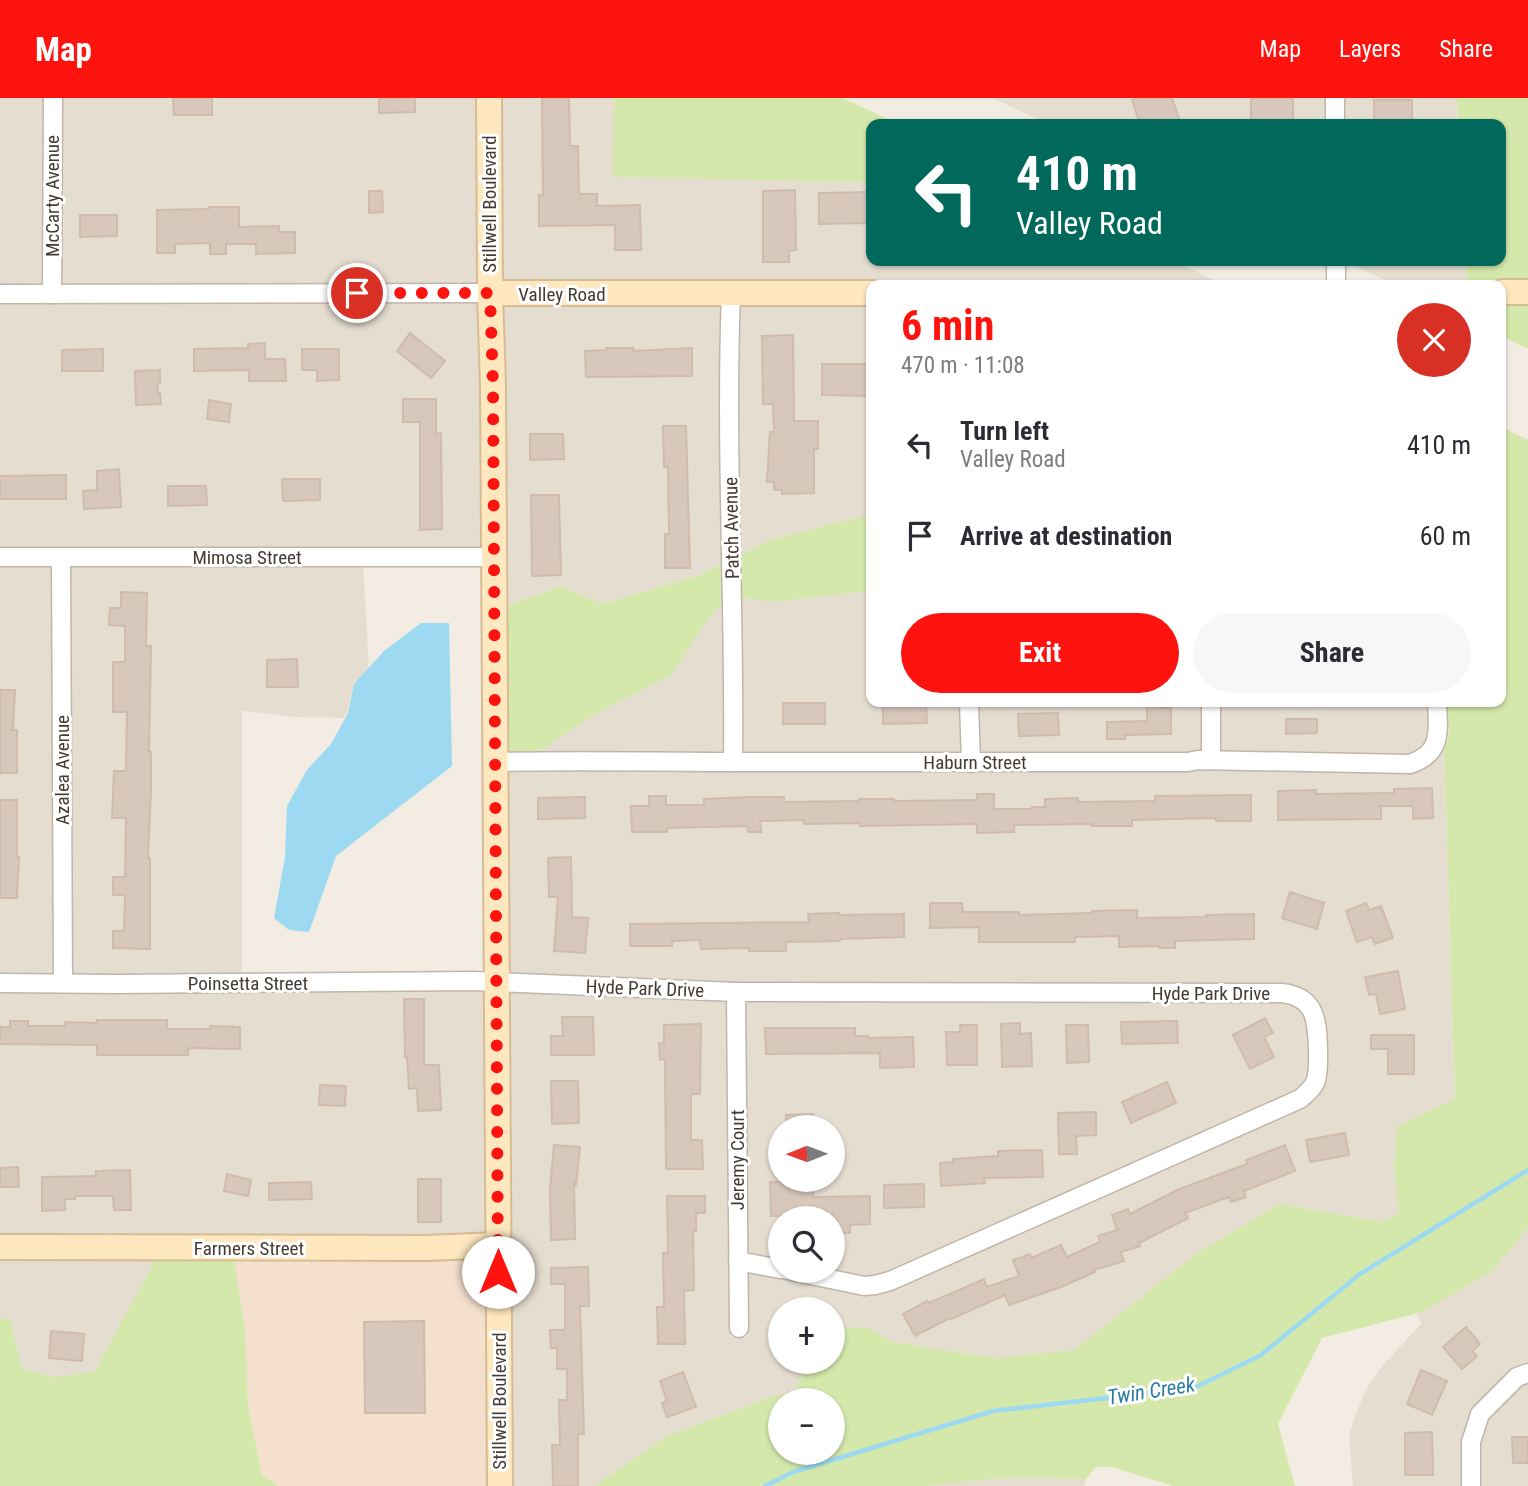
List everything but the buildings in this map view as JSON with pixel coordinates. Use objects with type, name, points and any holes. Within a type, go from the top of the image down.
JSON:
[{"type":"street","name":"McCarty Avenue","points":[[52,98],[52,294]]},
{"type":"street","name":"Stillwell Boulevard","points":[[489,98],[500,1486]]},
{"type":"street","points":[[1335,98],[1335,119]]},
{"type":"street","points":[[1506,292],[1528,292]]},
{"type":"street","name":"Patch Avenue","points":[[731,293],[729,341],[733,762]]},
{"type":"street","name":"Valley Road","points":[[0,294],[866,293]]},
{"type":"street","name":"Mimosa Street","points":[[0,557],[493,557]]},
{"type":"street","name":"Azalea Avenue","points":[[61,558],[63,983]]},
{"type":"street","points":[[969,707],[971,763]]},
{"type":"street","points":[[1211,707],[1211,760]]},
{"type":"street","name":"Haburn Street","points":[[495,762],[553,760],[971,763],[1211,760],[1410,764],[1421,760],[1436,744],[1437,707]]},
{"type":"street","name":"Poinsetta Street","points":[[0,983],[497,983]]},
{"type":"street","name":"Hyde Park Drive","points":[[497,983],[736,992],[1289,993],[1310,1007],[1317,1024],[1318,1071],[1315,1082],[1300,1099],[890,1281],[864,1286],[845,1282]]},
{"type":"street","name":"Jeremy Court","points":[[736,992],[738,1328]]},
{"type":"street","name":"Farmers Street","points":[[0,1247],[426,1248],[498,1245]]},
{"type":"street","points":[[738,1261],[768,1267]]},
{"type":"street","points":[[1471,1486],[1471,1442],[1480,1414],[1517,1377],[1528,1373]]},
{"type":"shaded area","points":[[0,98],[43,98],[43,286],[0,286]]},
{"type":"shaded area","points":[[62,98],[479,98],[480,285],[62,286]]},
{"type":"shaded area","points":[[498,98],[614,98],[614,177],[866,182],[866,266],[1186,266],[1212,280],[866,280],[866,285],[499,285]]},
{"type":"shaded area","points":[[992,98],[1325,98],[1326,119],[1037,119]]},
{"type":"shaded area","points":[[1344,98],[1457,98],[1458,119],[1344,119]]},
{"type":"shaded area","points":[[1356,266],[1466,266],[1467,280],[1385,280]]},
{"type":"shaded area","points":[[481,301],[484,549],[0,549],[0,302]]},
{"type":"shaded area","points":[[499,301],[722,301],[722,564],[698,576],[600,604],[560,586],[503,608]]},
{"type":"shaded area","points":[[740,301],[866,301],[866,516],[769,540],[740,555]]},
{"type":"shaded area","points":[[0,565],[52,566],[53,975],[0,975]]},
{"type":"shaded area","points":[[363,565],[369,668],[354,684],[344,718],[296,717],[242,711],[242,975],[72,975],[70,566]]},
{"type":"shaded area","points":[[866,592],[866,707],[960,707],[961,755],[743,754],[741,598],[774,602]]},
{"type":"shaded area","points":[[723,602],[724,754],[537,753],[590,717],[708,619]]},
{"type":"shaded area","points":[[978,707],[1202,707],[1202,752],[980,754]]},
{"type":"shaded area","points":[[1220,707],[1428,707],[1427,741],[1423,748],[1408,756],[1220,753]]},
{"type":"shaded area","points":[[1444,747],[1455,1099],[1394,1168],[1400,1212],[1384,1222],[1279,1204],[1196,1254],[1074,1350],[996,1358],[892,1342],[867,1327],[845,1328],[845,1297],[768,1297],[768,1374],[803,1374],[796,1388],[768,1388],[768,1398],[669,1435],[594,1486],[509,1486],[506,991],[727,999],[727,1267],[730,1337],[748,1336],[747,1271],[768,1275],[768,1283],[810,1283],[862,1293],[1304,1106],[1317,1095],[1324,1084],[1327,1071],[1324,1012],[1308,993],[1290,985],[736,984],[506,975],[504,770],[586,768],[962,771],[1199,768],[1410,772],[1427,766],[1438,757]]},
{"type":"shaded area","points":[[487,990],[489,1238],[0,1239],[0,991]]},
{"type":"shaded area","points":[[745,1000],[1286,1001],[1295,1005],[1307,1018],[1308,1070],[1302,1087],[1295,1092],[886,1274],[865,1278],[845,1274],[845,1206],[768,1206],[768,1259],[747,1255]]},
{"type":"shaded area","points":[[1528,1228],[1528,1365],[1510,1371],[1472,1412],[1462,1440],[1462,1486],[1353,1486],[1349,1433],[1365,1391],[1382,1366],[1421,1324],[1417,1313],[1492,1271]]},
{"type":"shaded area","points":[[489,1254],[490,1486],[279,1486],[262,1475],[248,1406],[245,1330],[234,1257]]},
{"type":"shaded area","points":[[0,1255],[239,1256],[117,1330],[94,1372],[53,1377],[22,1369],[10,1319],[0,1320]]},
{"type":"shaded area","points":[[1528,1382],[1528,1486],[1480,1486],[1480,1443],[1489,1418],[1522,1384]]},
{"type":"shaded area","points":[[1013,1477],[1086,1479],[1084,1486],[926,1486]]},
{"type":"green space","points":[[614,98],[843,98],[887,119],[866,119],[866,182],[613,177]]},
{"type":"green space","points":[[1457,98],[1528,98],[1528,284],[1506,284],[1506,280],[1467,280],[1466,266],[1506,266],[1506,119],[1458,119]]},
{"type":"green space","points":[[1506,300],[1528,300],[1528,349],[1506,338]]},
{"type":"green space","points":[[1506,429],[1528,440],[1528,1228],[1492,1271],[1422,1312],[1322,1338],[1278,1424],[1295,1486],[1173,1486],[1112,1467],[1096,1467],[1086,1479],[1013,1477],[926,1486],[594,1486],[669,1435],[768,1398],[768,1465],[845,1465],[845,1388],[796,1388],[803,1374],[845,1374],[845,1328],[867,1327],[892,1342],[996,1358],[1074,1350],[1196,1254],[1279,1204],[1383,1222],[1399,1213],[1394,1168],[1398,1126],[1455,1099],[1444,747],[1448,741],[1447,707],[1506,707]]},
{"type":"green space","points":[[866,516],[866,592],[774,602],[741,598],[740,555],[769,540]]},
{"type":"green space","points":[[722,564],[723,602],[708,619],[671,675],[590,717],[537,753],[504,754],[503,608],[560,586],[601,604],[698,576]]},
{"type":"green space","points":[[234,1257],[245,1330],[248,1406],[262,1475],[279,1486],[0,1486],[0,1320],[10,1318],[22,1369],[53,1377],[94,1372],[156,1259]]},
{"type":"water","points":[[421,623],[449,623],[452,766],[336,856],[309,932],[289,930],[274,918],[285,857],[287,806],[307,770],[331,744],[348,713],[354,684],[384,651]]},
{"type":"waterway","name":"Twin Creek","points":[[765,1486],[793,1472],[993,1411],[1194,1388],[1261,1355],[1360,1274],[1528,1170]]},
{"type":"route","points":[[357,293],[490,293],[493,385],[498,1272]]}]
